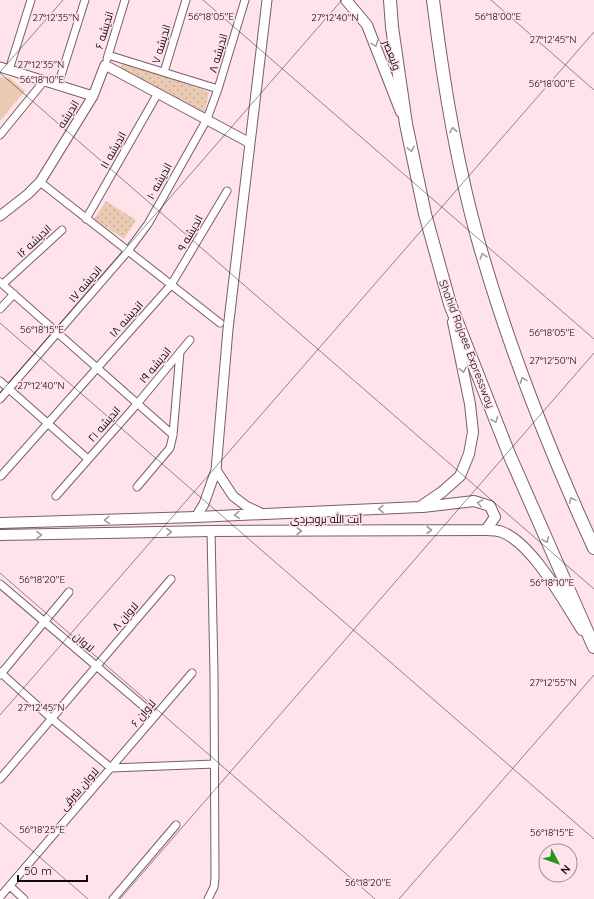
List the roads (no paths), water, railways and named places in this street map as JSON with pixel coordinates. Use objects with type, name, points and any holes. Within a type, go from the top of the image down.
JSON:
[{"type":"highway","name":"Shahid Rajaee Expressway","points":[[390,0],[392,27],[406,124],[425,214],[450,304],[509,454],[594,648]]},
{"type":"highway","points":[[433,0],[440,55],[460,169],[478,240],[519,369],[570,495],[594,548]]},
{"type":"main road","name":"ولیعصر","points":[[346,0],[368,25],[406,124]]},
{"type":"main road","points":[[420,508],[442,492],[460,476],[469,454],[473,432],[470,404],[450,304]]},
{"type":"main road","name":"آیت الله بروجردی","points":[[0,523],[420,508],[474,501],[490,506],[495,518],[486,530]]},
{"type":"main road","name":"آیت الله بروجردی","points":[[0,535],[211,531],[486,530],[501,532],[520,544],[540,565],[594,648]]},
{"type":"street","points":[[4,68],[31,0]]},
{"type":"street","points":[[58,85],[85,0]]},
{"type":"street","name":"اندیشه ۶","points":[[105,66],[125,0]]},
{"type":"street","name":"اندیشه ۷","points":[[164,72],[186,0]]},
{"type":"street","name":"اندیشه ۸","points":[[206,120],[218,89],[245,0]]},
{"type":"street","points":[[196,517],[204,504],[216,470],[228,329],[267,0]]},
{"type":"street","points":[[108,55],[218,89]]},
{"type":"street","points":[[93,96],[105,66],[250,142]]},
{"type":"street","name":"اندیشه","points":[[0,216],[28,194],[40,182],[93,96],[4,68]]},
{"type":"street","points":[[0,135],[44,81]]},
{"type":"street","name":"اندیشه ۱۱","points":[[86,219],[158,93]]},
{"type":"street","name":"اندیشه ۱۰","points":[[128,251],[148,224],[206,120]]},
{"type":"street","points":[[40,182],[220,323]]},
{"type":"street","name":"اندیشه ۹","points":[[172,285],[227,191]]},
{"type":"street","name":"اندیشه ۱۶","points":[[2,283],[62,230]]},
{"type":"street","name":"اندیشه ۱۷","points":[[0,399],[128,251]]},
{"type":"street","points":[[2,283],[173,435]]},
{"type":"street","name":"اندیشه ۱۸","points":[[1,476],[172,285]]},
{"type":"street","points":[[0,309],[14,294]]},
{"type":"street","name":"اندیشه ۱۹","points":[[137,404],[190,340]]},
{"type":"street","points":[[137,487],[170,448],[173,435],[180,352]]},
{"type":"street","points":[[0,381],[88,459]]},
{"type":"street","name":"اندیشه ۲۱","points":[[56,496],[137,404]]},
{"type":"street","points":[[216,470],[233,496],[246,506],[263,514]]},
{"type":"street","points":[[208,899],[214,887],[215,878],[215,764],[211,531]]},
{"type":"street","name":"لاوان ۸","points":[[0,779],[171,579]]},
{"type":"street","name":"لاوان","points":[[0,584],[155,716]]},
{"type":"street","points":[[0,673],[69,592]]},
{"type":"street","name":"لاوان شرقی","points":[[0,673],[111,768],[215,764]]},
{"type":"street","name":"لاوان ۶","points":[[111,768],[192,674]]},
{"type":"street","name":"لاوان شرقی","points":[[0,897],[111,768]]},
{"type":"street","points":[[113,899],[176,825]]},
{"type":"street","points":[[10,886],[24,899]]}]
